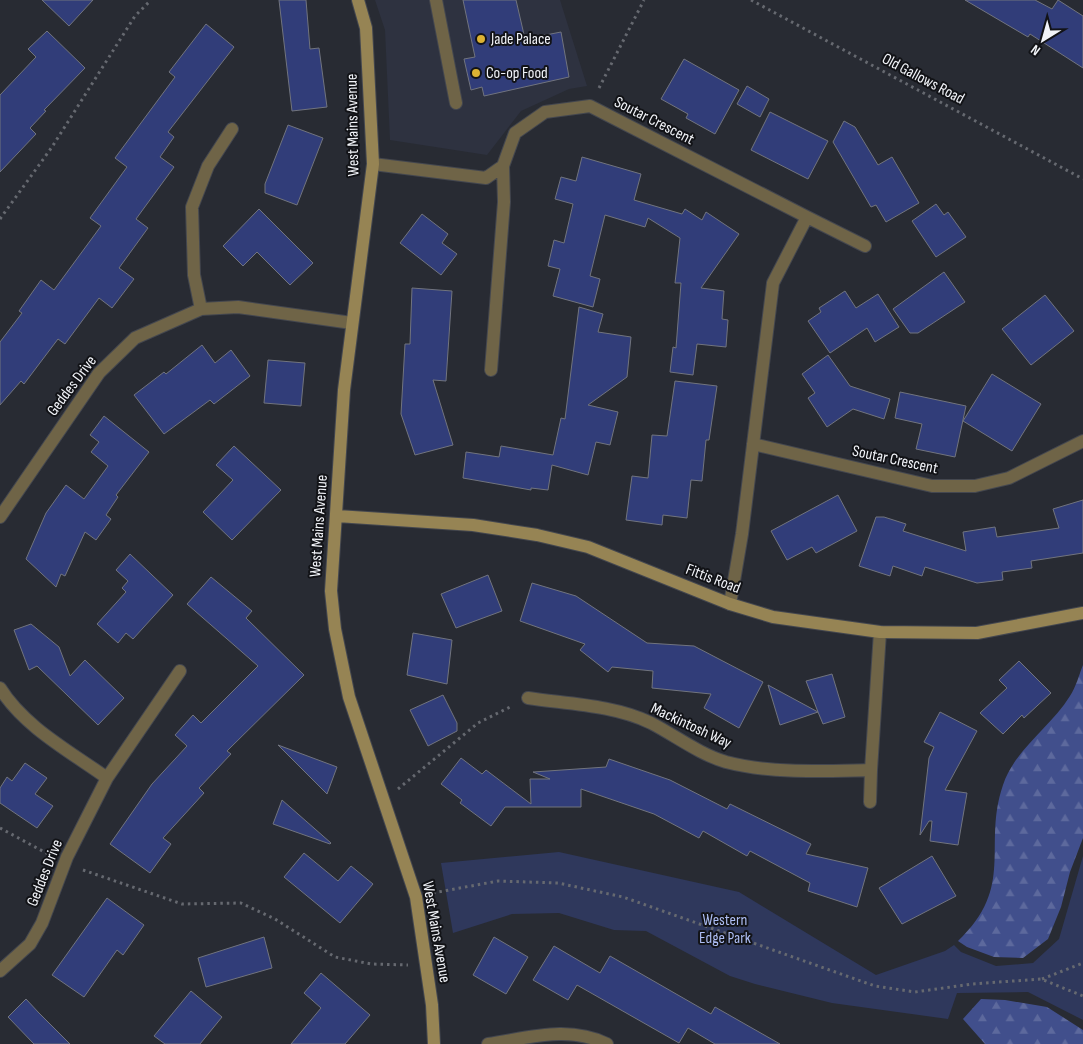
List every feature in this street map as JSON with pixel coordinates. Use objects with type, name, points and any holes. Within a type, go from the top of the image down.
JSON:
[{"type":"street","name":"West Mains Avenue","points":[[358,0],[366,28],[373,164],[344,390],[331,592],[335,629],[349,697],[416,897],[432,1005],[434,1044]]},
{"type":"street","points":[[436,0],[456,103]]},
{"type":"street","name":"Soutar Crescent","points":[[491,370],[504,202],[503,166],[515,133],[545,112],[590,106],[865,246]]},
{"type":"street","points":[[201,309],[194,275],[192,206],[208,166],[232,129]]},
{"type":"street","points":[[373,164],[486,178],[503,166]]},
{"type":"street","points":[[730,604],[742,534],[773,283],[807,218]]},
{"type":"street","name":"Geddes Drive","points":[[0,517],[99,373],[135,338],[201,309],[238,307],[352,323]]},
{"type":"street","name":"Soutar Crescent","points":[[753,444],[932,486],[975,486],[1009,478],[1083,441]]},
{"type":"street","name":"Fittis Road","points":[[337,516],[473,525],[537,535],[588,547],[730,604],[774,617],[880,632],[977,633],[1083,613]]},
{"type":"street","points":[[870,802],[880,632]]},
{"type":"street","name":"Geddes Drive","points":[[0,970],[30,944],[42,923],[65,864],[108,778],[180,671]]},
{"type":"street","points":[[0,688],[8,700],[31,723],[108,778]]},
{"type":"street","name":"Mackintosh Way","points":[[528,698],[609,710],[650,723],[707,755],[726,762],[752,767],[822,771],[871,770]]},
{"type":"street","points":[[488,1044],[557,1033],[574,1033],[590,1036],[607,1044]]},
{"type":"path","points":[[0,219],[52,147],[136,16],[151,0]]},
{"type":"path","points":[[590,106],[644,0]]},
{"type":"path","name":"Old Gallows Road","points":[[751,0],[1083,179]]},
{"type":"path","points":[[383,802],[478,723],[528,698]]},
{"type":"path","points":[[0,828],[65,864],[182,904],[241,904],[275,918],[335,957],[371,964],[399,966],[426,963]]},
{"type":"path","points":[[416,897],[454,888],[498,881],[558,883],[622,897],[876,986],[915,992],[972,984],[1041,979],[1083,963]]},
{"type":"path","points":[[1041,979],[1083,996]]},
{"type":"shaded area","points":[[375,0],[560,0],[587,86],[569,89],[521,111],[487,155],[390,140],[385,30]]},
{"type":"green space","points":[[1083,665],[1083,838],[1070,872],[1061,907],[1048,939],[1023,958],[994,957],[967,947],[958,941],[976,921],[987,902],[992,884],[994,865],[997,807],[1003,785],[1024,749],[1062,708],[1070,696]]},
{"type":"green space","name":"Western Edge Park","points":[[559,852],[739,892],[876,975],[945,951],[954,945],[961,952],[996,966],[1033,963],[1059,939],[1083,856],[1083,1020],[1028,992],[957,993],[948,1019],[832,1003],[730,976],[646,931],[614,930],[559,913],[512,914],[453,933],[441,863]]},
{"type":"green space","points":[[981,999],[1005,1000],[1047,1007],[1083,1030],[1083,1044],[985,1044],[963,1019]]},
{"type":"building","points":[[42,0],[93,0],[69,26]]},
{"type":"building","points":[[279,0],[306,0],[310,49],[319,48],[327,107],[292,111]]},
{"type":"building","points":[[463,0],[516,0],[525,39],[561,32],[569,77],[484,96],[482,87],[471,90],[464,59],[475,57]]},
{"type":"building","points":[[965,0],[1035,0],[1052,9],[1058,0],[1083,16],[1083,68],[1030,34],[1028,37]]},
{"type":"building","points":[[206,24],[234,47],[168,132],[174,137],[160,157],[174,167],[136,219],[148,228],[119,268],[134,279],[112,308],[99,298],[65,344],[58,339],[24,384],[21,381],[0,405],[0,342],[22,313],[19,311],[41,280],[54,290],[101,226],[90,218],[127,167],[115,158],[175,77],[169,72]]},
{"type":"building","points":[[47,31],[85,68],[44,110],[46,111],[30,128],[36,134],[0,172],[0,95],[36,57],[28,49]]},
{"type":"building","points":[[684,59],[739,90],[715,134],[686,118],[688,114],[661,99]]},
{"type":"building","points":[[747,86],[769,99],[760,117],[737,104]]},
{"type":"building","points":[[770,112],[828,141],[808,179],[751,150]]},
{"type":"building","points":[[844,121],[855,127],[878,165],[892,157],[919,203],[886,222],[876,205],[871,207],[833,142]]},
{"type":"building","points":[[288,125],[323,138],[297,205],[265,193],[265,184]]},
{"type":"building","points":[[582,157],[641,174],[634,200],[682,214],[685,209],[702,220],[706,212],[739,234],[701,288],[724,291],[722,319],[728,320],[726,347],[697,344],[693,375],[670,372],[673,347],[676,348],[681,283],[675,283],[680,238],[648,218],[645,227],[605,215],[590,276],[600,279],[593,307],[553,296],[560,269],[548,266],[554,240],[564,243],[573,204],[555,199],[561,177],[576,181]]},
{"type":"building","points":[[936,204],[944,215],[948,212],[966,237],[936,257],[912,221]]},
{"type":"building","points":[[259,209],[313,263],[290,285],[257,252],[243,266],[223,246]]},
{"type":"building","points":[[422,214],[448,234],[442,243],[457,254],[441,275],[400,243]]},
{"type":"building","points":[[944,272],[965,302],[918,333],[910,333],[893,309]]},
{"type":"building","points":[[412,288],[452,291],[446,381],[433,380],[453,445],[415,455],[401,414],[405,344],[410,344]]},
{"type":"building","points":[[845,291],[856,308],[878,294],[899,327],[875,342],[867,328],[830,353],[808,321],[821,312],[819,308]]},
{"type":"building","points":[[1045,295],[1074,331],[1031,365],[1002,329]]},
{"type":"building","points":[[579,307],[603,314],[598,332],[631,337],[627,377],[588,405],[618,412],[610,445],[596,442],[588,475],[552,465],[548,490],[531,488],[531,490],[463,478],[466,452],[499,457],[501,446],[553,455],[561,418],[565,419]]},
{"type":"building","points":[[202,345],[215,363],[231,350],[250,376],[214,404],[210,400],[164,434],[134,395],[164,372],[166,374]]},
{"type":"building","points":[[828,355],[850,386],[890,399],[884,419],[853,409],[827,427],[808,398],[815,393],[802,374]]},
{"type":"building","points":[[268,360],[305,363],[301,406],[264,403]]},
{"type":"building","points":[[992,374],[1041,404],[1012,451],[963,421]]},
{"type":"building","points":[[675,381],[717,386],[709,440],[706,440],[702,481],[691,480],[687,518],[663,515],[662,525],[626,520],[632,476],[648,478],[652,435],[667,436]]},
{"type":"building","points":[[900,392],[966,406],[955,457],[916,449],[922,424],[895,418]]},
{"type":"building","points":[[104,416],[149,452],[116,495],[118,497],[106,515],[111,519],[96,540],[85,532],[65,576],[61,574],[56,587],[26,559],[46,513],[66,485],[84,499],[108,466],[91,452],[99,442],[90,435]]},
{"type":"building","points":[[234,446],[281,490],[232,540],[203,512],[233,480],[216,465]]},
{"type":"building","points":[[838,495],[857,531],[816,553],[812,547],[787,560],[771,531]]},
{"type":"building","points":[[1083,500],[1083,553],[1031,561],[1032,568],[1002,572],[1003,580],[977,583],[925,567],[922,576],[893,566],[890,576],[859,566],[876,517],[884,517],[906,524],[903,531],[966,551],[963,532],[995,527],[997,537],[1059,528],[1053,509]]},
{"type":"building","points":[[130,554],[173,595],[133,639],[126,633],[118,643],[97,624],[126,592],[122,588],[128,581],[116,570]]},
{"type":"building","points":[[488,575],[502,611],[456,628],[441,594]]},
{"type":"building","points":[[211,577],[252,611],[246,618],[304,675],[227,751],[231,754],[199,788],[204,793],[163,838],[171,844],[150,873],[110,844],[152,784],[187,746],[175,735],[193,715],[201,723],[258,666],[187,604]]},
{"type":"building","points":[[532,583],[576,596],[647,643],[694,646],[763,682],[739,728],[704,708],[711,694],[652,688],[653,671],[612,667],[608,672],[580,650],[585,644],[520,621]]},
{"type":"building","points":[[31,624],[59,647],[70,676],[85,660],[124,698],[98,725],[37,666],[29,670],[14,630]]},
{"type":"building","points":[[413,633],[452,640],[447,684],[407,675]]},
{"type":"building","points":[[1019,661],[1051,693],[1024,718],[1022,715],[1003,734],[980,713],[1007,688],[999,680]]},
{"type":"building","points":[[832,674],[845,717],[823,724],[806,681]]},
{"type":"building","points":[[768,685],[818,712],[780,725]]},
{"type":"building","points":[[443,695],[457,723],[457,731],[428,746],[410,710]]},
{"type":"building","points":[[940,712],[977,731],[945,790],[967,793],[958,845],[930,841],[932,821],[929,821],[920,835],[929,758],[934,747],[924,742]]},
{"type":"building","points":[[278,745],[337,767],[327,794]]},
{"type":"building","points":[[461,758],[482,774],[486,770],[531,804],[530,779],[550,779],[533,772],[606,767],[609,759],[670,780],[727,809],[730,804],[811,844],[806,854],[868,868],[857,907],[808,891],[810,883],[750,851],[747,856],[703,831],[699,838],[654,814],[581,789],[581,807],[505,807],[491,826],[460,803],[462,800],[441,784]]},
{"type":"building","points":[[25,763],[47,778],[35,794],[53,806],[37,828],[0,803],[0,788],[7,777],[12,781]]},
{"type":"building","points":[[282,800],[331,843],[273,824]]},
{"type":"building","points":[[304,853],[338,881],[351,866],[373,884],[340,923],[284,877]]},
{"type":"building","points":[[932,856],[956,896],[902,924],[879,888]]},
{"type":"building","points":[[107,898],[144,925],[123,955],[117,950],[84,997],[52,975]]},
{"type":"building","points":[[264,937],[272,968],[206,987],[198,958]]},
{"type":"building","points":[[494,937],[528,957],[506,994],[473,975]]},
{"type":"building","points":[[554,946],[600,973],[610,956],[711,1014],[715,1007],[780,1044],[715,1044],[688,1028],[679,1043],[577,985],[568,1000],[533,980]]},
{"type":"building","points":[[321,973],[370,1015],[345,1044],[291,1044],[321,1008],[304,993]]},
{"type":"building","points":[[191,991],[222,1017],[200,1044],[165,1044],[154,1036]]},
{"type":"building","points":[[26,999],[70,1044],[34,1044],[8,1017]]},
{"type":"place","name":"Jade Palace","points":[[481,39]]},
{"type":"place","name":"Co-op Food","points":[[476,73]]}]
